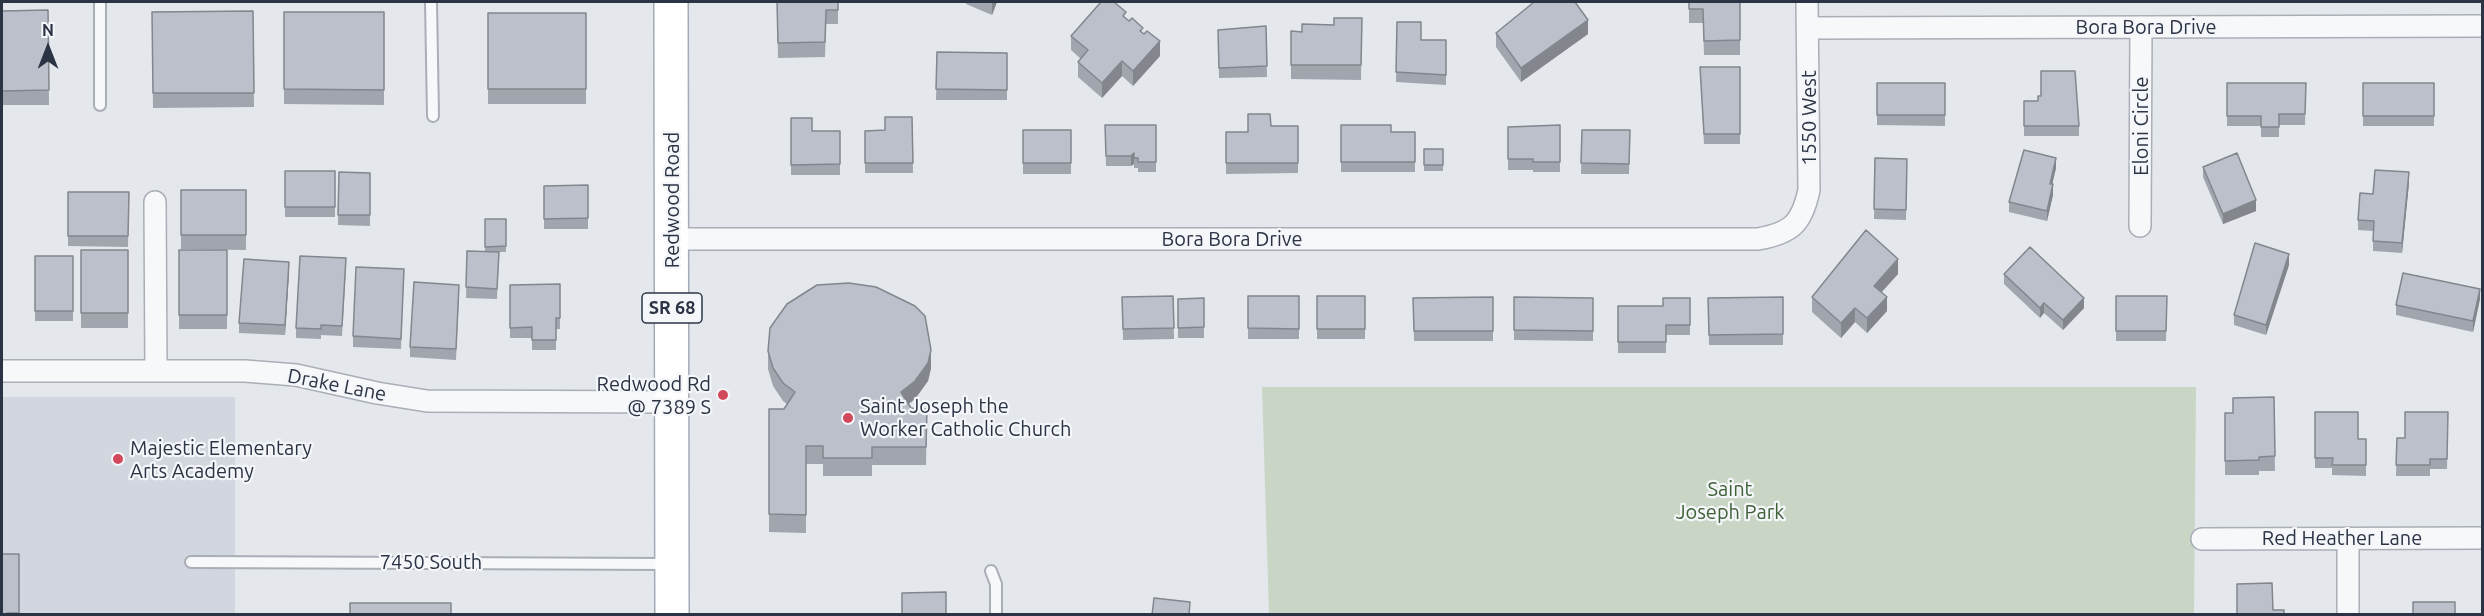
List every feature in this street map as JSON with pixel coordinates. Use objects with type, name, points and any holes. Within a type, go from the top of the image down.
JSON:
[{"type":"main road","name":"Redwood Road","points":[[671,2],[672,615]]},
{"type":"street","name":"1550 West","points":[[1790,228],[1804,213],[1809,190],[1807,2]]},
{"type":"street","name":"Bora Bora Drive","points":[[1809,28],[2482,26]]},
{"type":"street","name":"Eloni Circle","points":[[2140,226],[2141,27]]},
{"type":"street","points":[[155,202],[156,371]]},
{"type":"street","name":"Bora Bora Drive","points":[[672,239],[1758,239],[1776,236],[1790,228]]},
{"type":"street","name":"Drake Lane","points":[[2,371],[269,372],[427,401],[672,402]]},
{"type":"street","name":"Red Heather Lane","points":[[2202,538],[2482,538]]},
{"type":"street","points":[[2348,538],[2348,615]]},
{"type":"lane","points":[[100,2],[100,105]]},
{"type":"lane","points":[[431,2],[433,116]]},
{"type":"lane","name":"7450 South","points":[[191,562],[672,565]]},
{"type":"lane","points":[[991,571],[996,584],[996,615]]},
{"type":"shaded area","name":"Majestic Elementary Arts Academy","points":[[2,397],[235,397],[235,614],[2,614]]},
{"type":"green space","name":"Saint Joseph Park","points":[[1262,387],[2196,387],[2194,614],[1269,614]]},
{"type":"building","points":[[777,2],[838,2],[838,10],[826,10],[825,42],[778,43]]},
{"type":"building","points":[[1101,2],[1114,2],[1126,12],[1123,16],[1129,21],[1132,18],[1143,28],[1140,31],[1144,34],[1147,31],[1160,41],[1133,71],[1122,61],[1102,83],[1078,62],[1088,50],[1071,36]]},
{"type":"building","points":[[1534,2],[1575,2],[1588,20],[1521,68],[1496,33]]},
{"type":"building","points":[[1689,2],[1740,2],[1740,40],[1704,41],[1703,9],[1689,9]]},
{"type":"building","points":[[48,10],[49,90],[2,91],[2,11]]},
{"type":"building","points":[[253,11],[254,93],[153,93],[152,12]]},
{"type":"building","points":[[284,12],[384,12],[384,90],[284,89]]},
{"type":"building","points":[[488,13],[586,13],[586,89],[488,89]]},
{"type":"building","points":[[1334,18],[1362,18],[1361,65],[1291,65],[1291,31],[1302,32],[1302,24],[1334,25]]},
{"type":"building","points":[[1397,22],[1421,22],[1421,40],[1446,40],[1446,75],[1396,72]]},
{"type":"building","points":[[1266,26],[1267,66],[1219,68],[1218,30]]},
{"type":"building","points":[[937,52],[1007,53],[1007,90],[936,89]]},
{"type":"building","points":[[1700,67],[1740,67],[1740,134],[1704,134]]},
{"type":"building","points":[[2041,71],[2075,71],[2079,126],[2024,126],[2024,101],[2038,101],[2038,96],[2041,96]]},
{"type":"building","points":[[1877,83],[1945,83],[1945,115],[1877,115]]},
{"type":"building","points":[[2227,83],[2306,83],[2305,114],[2279,114],[2279,127],[2261,127],[2261,116],[2227,116]]},
{"type":"building","points":[[2363,83],[2434,83],[2434,116],[2363,116]]},
{"type":"building","points":[[1248,114],[1270,114],[1271,126],[1298,126],[1298,163],[1226,163],[1226,132],[1248,132]]},
{"type":"building","points":[[885,117],[912,117],[913,163],[865,163],[865,131],[885,130]]},
{"type":"building","points":[[791,118],[812,118],[812,131],[840,131],[840,164],[791,165]]},
{"type":"building","points":[[1105,125],[1156,125],[1156,162],[1138,162],[1138,158],[1134,158],[1134,153],[1131,156],[1106,156]]},
{"type":"building","points":[[1341,125],[1391,125],[1391,132],[1415,132],[1415,162],[1341,162]]},
{"type":"building","points":[[1560,125],[1560,162],[1508,159],[1508,127]]},
{"type":"building","points":[[1023,130],[1071,130],[1071,163],[1023,163]]},
{"type":"building","points":[[1582,130],[1630,130],[1629,164],[1581,163]]},
{"type":"building","points":[[1424,149],[1443,149],[1443,165],[1424,165]]},
{"type":"building","points":[[2024,150],[2056,158],[2047,211],[2009,202]]},
{"type":"building","points":[[2237,153],[2256,200],[2223,214],[2203,167]]},
{"type":"building","points":[[1875,158],[1907,159],[1906,210],[1874,209]]},
{"type":"building","points":[[2375,170],[2409,172],[2402,243],[2373,241],[2374,221],[2358,220],[2360,193],[2373,194]]},
{"type":"building","points":[[285,171],[335,171],[335,207],[285,207]]},
{"type":"building","points":[[339,172],[370,173],[370,215],[338,215]]},
{"type":"building","points":[[588,185],[588,218],[544,219],[544,186]]},
{"type":"building","points":[[181,190],[246,190],[246,235],[181,235]]},
{"type":"building","points":[[68,192],[129,192],[128,236],[68,236]]},
{"type":"building","points":[[485,219],[506,219],[506,246],[485,247]]},
{"type":"building","points":[[1866,230],[1898,259],[1874,286],[1887,297],[1867,318],[1855,308],[1841,323],[1812,297]]},
{"type":"building","points":[[2255,243],[2289,254],[2266,325],[2234,315]]},
{"type":"building","points":[[2030,247],[2084,298],[2063,320],[2044,303],[2040,308],[2004,274]]},
{"type":"building","points":[[81,250],[128,250],[128,313],[81,313]]},
{"type":"building","points":[[179,250],[227,250],[227,315],[179,315]]},
{"type":"building","points":[[467,251],[499,252],[497,289],[466,287]]},
{"type":"building","points":[[35,256],[73,256],[73,311],[35,311]]},
{"type":"building","points":[[300,256],[346,258],[342,326],[321,325],[321,329],[296,328]]},
{"type":"building","points":[[244,259],[289,262],[285,325],[239,323]]},
{"type":"building","points":[[356,267],[404,269],[401,339],[353,336]]},
{"type":"building","points":[[2403,273],[2480,289],[2473,321],[2396,305]]},
{"type":"building","points":[[414,282],[459,285],[456,349],[410,347]]},
{"type":"building","name":"Saint Joseph the Worker Catholic Church","points":[[849,283],[876,287],[915,306],[925,316],[931,350],[928,363],[915,381],[901,392],[911,408],[927,409],[926,447],[872,447],[872,458],[823,458],[823,446],[806,446],[806,515],[769,514],[769,409],[784,409],[795,392],[783,383],[773,368],[768,351],[770,328],[787,304],[817,285]]},
{"type":"building","points":[[560,284],[560,318],[556,318],[556,340],[532,340],[532,327],[510,328],[510,285]]},
{"type":"building","points":[[1173,296],[1174,328],[1123,329],[1122,297]]},
{"type":"building","points":[[1248,296],[1299,296],[1299,329],[1248,328]]},
{"type":"building","points":[[1317,296],[1365,296],[1365,329],[1317,329]]},
{"type":"building","points":[[2116,296],[2167,296],[2166,331],[2116,331]]},
{"type":"building","points":[[1493,297],[1493,331],[1414,331],[1413,298]]},
{"type":"building","points":[[1514,297],[1593,298],[1593,331],[1514,330]]},
{"type":"building","points":[[1783,297],[1783,334],[1709,335],[1708,298]]},
{"type":"building","points":[[1204,298],[1204,327],[1178,328],[1178,299]]},
{"type":"building","points":[[1663,298],[1690,298],[1690,325],[1666,325],[1666,342],[1618,342],[1618,306],[1663,306]]},
{"type":"building","points":[[2274,397],[2275,456],[2259,457],[2259,460],[2225,461],[2225,413],[2233,413],[2233,398]]},
{"type":"building","points":[[2315,412],[2358,412],[2358,439],[2366,439],[2366,465],[2332,465],[2333,458],[2315,458]]},
{"type":"building","points":[[2405,412],[2448,412],[2447,459],[2430,459],[2430,465],[2396,465],[2397,438],[2405,438]]},
{"type":"building","points":[[2,554],[19,554],[19,613],[2,615]]},
{"type":"building","points":[[2272,583],[2273,610],[2284,610],[2284,615],[2237,615],[2237,584]]},
{"type":"building","points":[[946,592],[946,615],[902,615],[902,593]]},
{"type":"building","points":[[1154,598],[1190,602],[1189,615],[1152,615]]},
{"type":"building","points":[[2413,602],[2455,602],[2455,615],[2413,615]]},
{"type":"building","points":[[350,603],[451,603],[451,615],[350,615]]},
{"type":"place","name":"Redwood Rd @ 7389 S","points":[[723,395]]},
{"type":"place","name":"Saint Joseph the Worker Catholic Church","points":[[848,418]]},
{"type":"place","name":"Majestic Elementary Arts Academy","points":[[118,459]]}]
